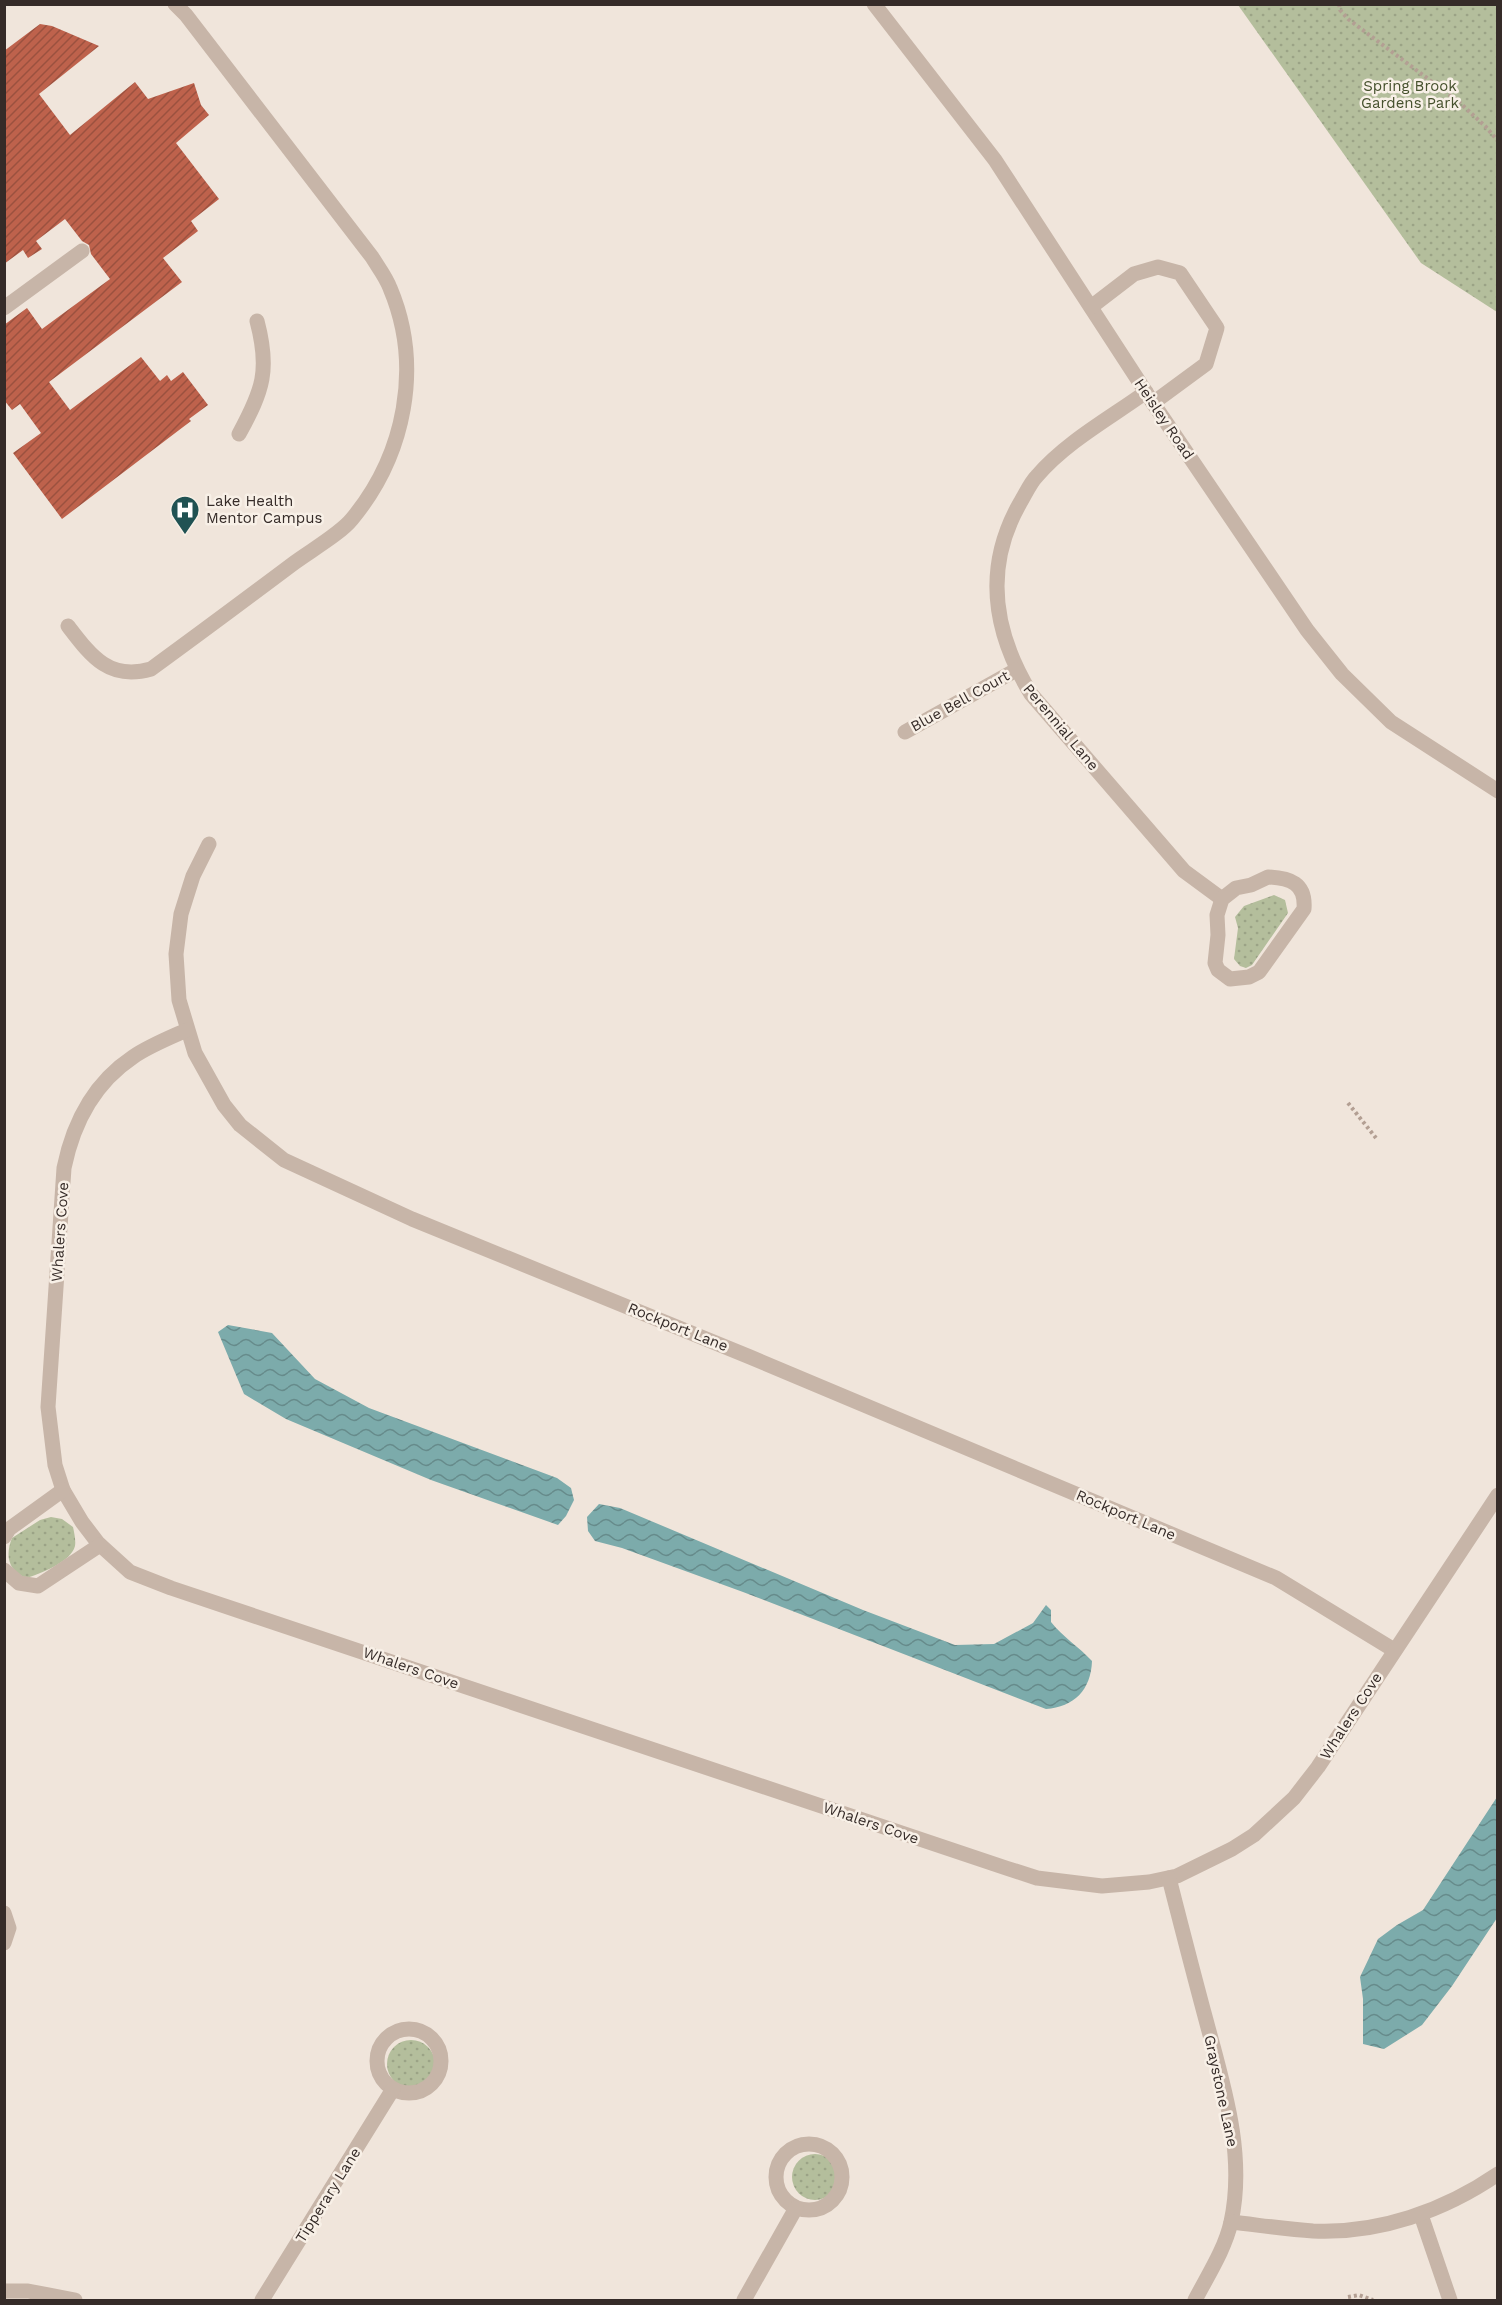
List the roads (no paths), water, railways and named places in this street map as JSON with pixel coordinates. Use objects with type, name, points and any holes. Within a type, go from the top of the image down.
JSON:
[{"type":"street","points":[[68,626],[91,656],[116,671],[135,674],[151,669],[351,521],[382,474],[399,434],[406,394],[407,356],[402,322],[390,287],[372,257],[186,15],[175,4]]},
{"type":"street","name":"Heisley Road","points":[[874,4],[995,160],[1150,398],[1307,630],[1342,674],[1391,722],[1497,791]]},
{"type":"street","points":[[4,308],[82,250]]},
{"type":"street","points":[[1091,307],[1134,274],[1158,267],[1180,273],[1216,328],[1206,364],[1150,398]]},
{"type":"street","points":[[239,434],[255,405],[263,378],[264,348],[257,321]]},
{"type":"street","name":"Perennial Lane","points":[[1150,398],[1067,448],[1036,477],[1013,516],[998,557],[996,592],[1005,643],[1016,670],[1030,694],[1184,871],[1222,899]]},
{"type":"street","name":"Blue Bell Court","points":[[905,732],[1016,670]]},
{"type":"street","name":"Rockport Lane","points":[[209,844],[181,914],[176,954],[178,1000],[187,1030],[212,1087],[240,1125],[284,1160],[412,1219],[739,1352],[1276,1578],[1394,1650]]},
{"type":"street","points":[[1268,876],[1295,882],[1305,898],[1304,909],[1259,972],[1249,978],[1234,980],[1224,976],[1215,963],[1218,935],[1217,915],[1222,899],[1236,888],[1251,885],[1268,876]]},
{"type":"street","name":"Whalers Cove","points":[[187,1030],[147,1048],[116,1070],[78,1119],[66,1154],[64,1168],[48,1407],[55,1465],[63,1490],[82,1522],[100,1545],[130,1572],[171,1588],[1006,1869],[1037,1878],[1102,1886],[1168,1878],[1232,1849],[1277,1816],[1318,1767],[1497,1495]]},
{"type":"street","points":[[4,1537],[9,1529],[63,1490]]},
{"type":"street","points":[[4,1570],[20,1583],[38,1587],[100,1545]]},
{"type":"street","name":"Graystone Lane","points":[[1168,1878],[1221,2076],[1232,2129],[1236,2173],[1231,2222],[1219,2253],[1195,2301]]},
{"type":"street","points":[[4,1913],[9,1928],[4,1943]]},
{"type":"street","points":[[413,2028],[425,2032],[435,2040],[441,2051],[442,2064],[438,2076],[430,2086],[418,2092],[406,2093],[393,2089],[384,2081],[378,2070],[377,2057],[380,2045],[389,2035],[400,2029],[413,2028]]},
{"type":"street","name":"Tipperary Lane","points":[[262,2301],[393,2089]]},
{"type":"street","points":[[812,2144],[825,2148],[835,2156],[841,2168],[843,2180],[839,2193],[831,2203],[819,2210],[806,2211],[796,2208],[783,2199],[777,2187],[776,2174],[780,2162],[788,2152],[799,2146],[812,2144]]},
{"type":"street","points":[[1231,2222],[1314,2231],[1377,2226],[1421,2215],[1475,2188],[1497,2174]]},
{"type":"street","points":[[744,2301],[796,2208]]},
{"type":"street","points":[[1421,2215],[1450,2301]]},
{"type":"street","points":[[4,2291],[28,2291],[75,2301]]},
{"type":"water","points":[[228,1325],[272,1333],[315,1379],[369,1408],[557,1478],[571,1488],[574,1500],[566,1516],[558,1525],[431,1480],[286,1419],[244,1394],[218,1332]]},
{"type":"water","points":[[599,1504],[620,1508],[863,1610],[955,1645],[994,1644],[1033,1623],[1046,1605],[1051,1610],[1051,1622],[1092,1661],[1088,1680],[1073,1701],[1056,1708],[1046,1709],[743,1592],[622,1548],[595,1541],[588,1531],[587,1517]]},
{"type":"water","points":[[1497,1797],[1497,1918],[1452,1986],[1422,2025],[1384,2049],[1363,2044],[1363,1999],[1360,1977],[1378,1939],[1423,1910]]},
{"type":"place","name":"Lake Health Mentor Campus","points":[[185,536]]},
{"type":"park label","name":"Spring Brook Gardens Park","points":[[1410,94]]}]
